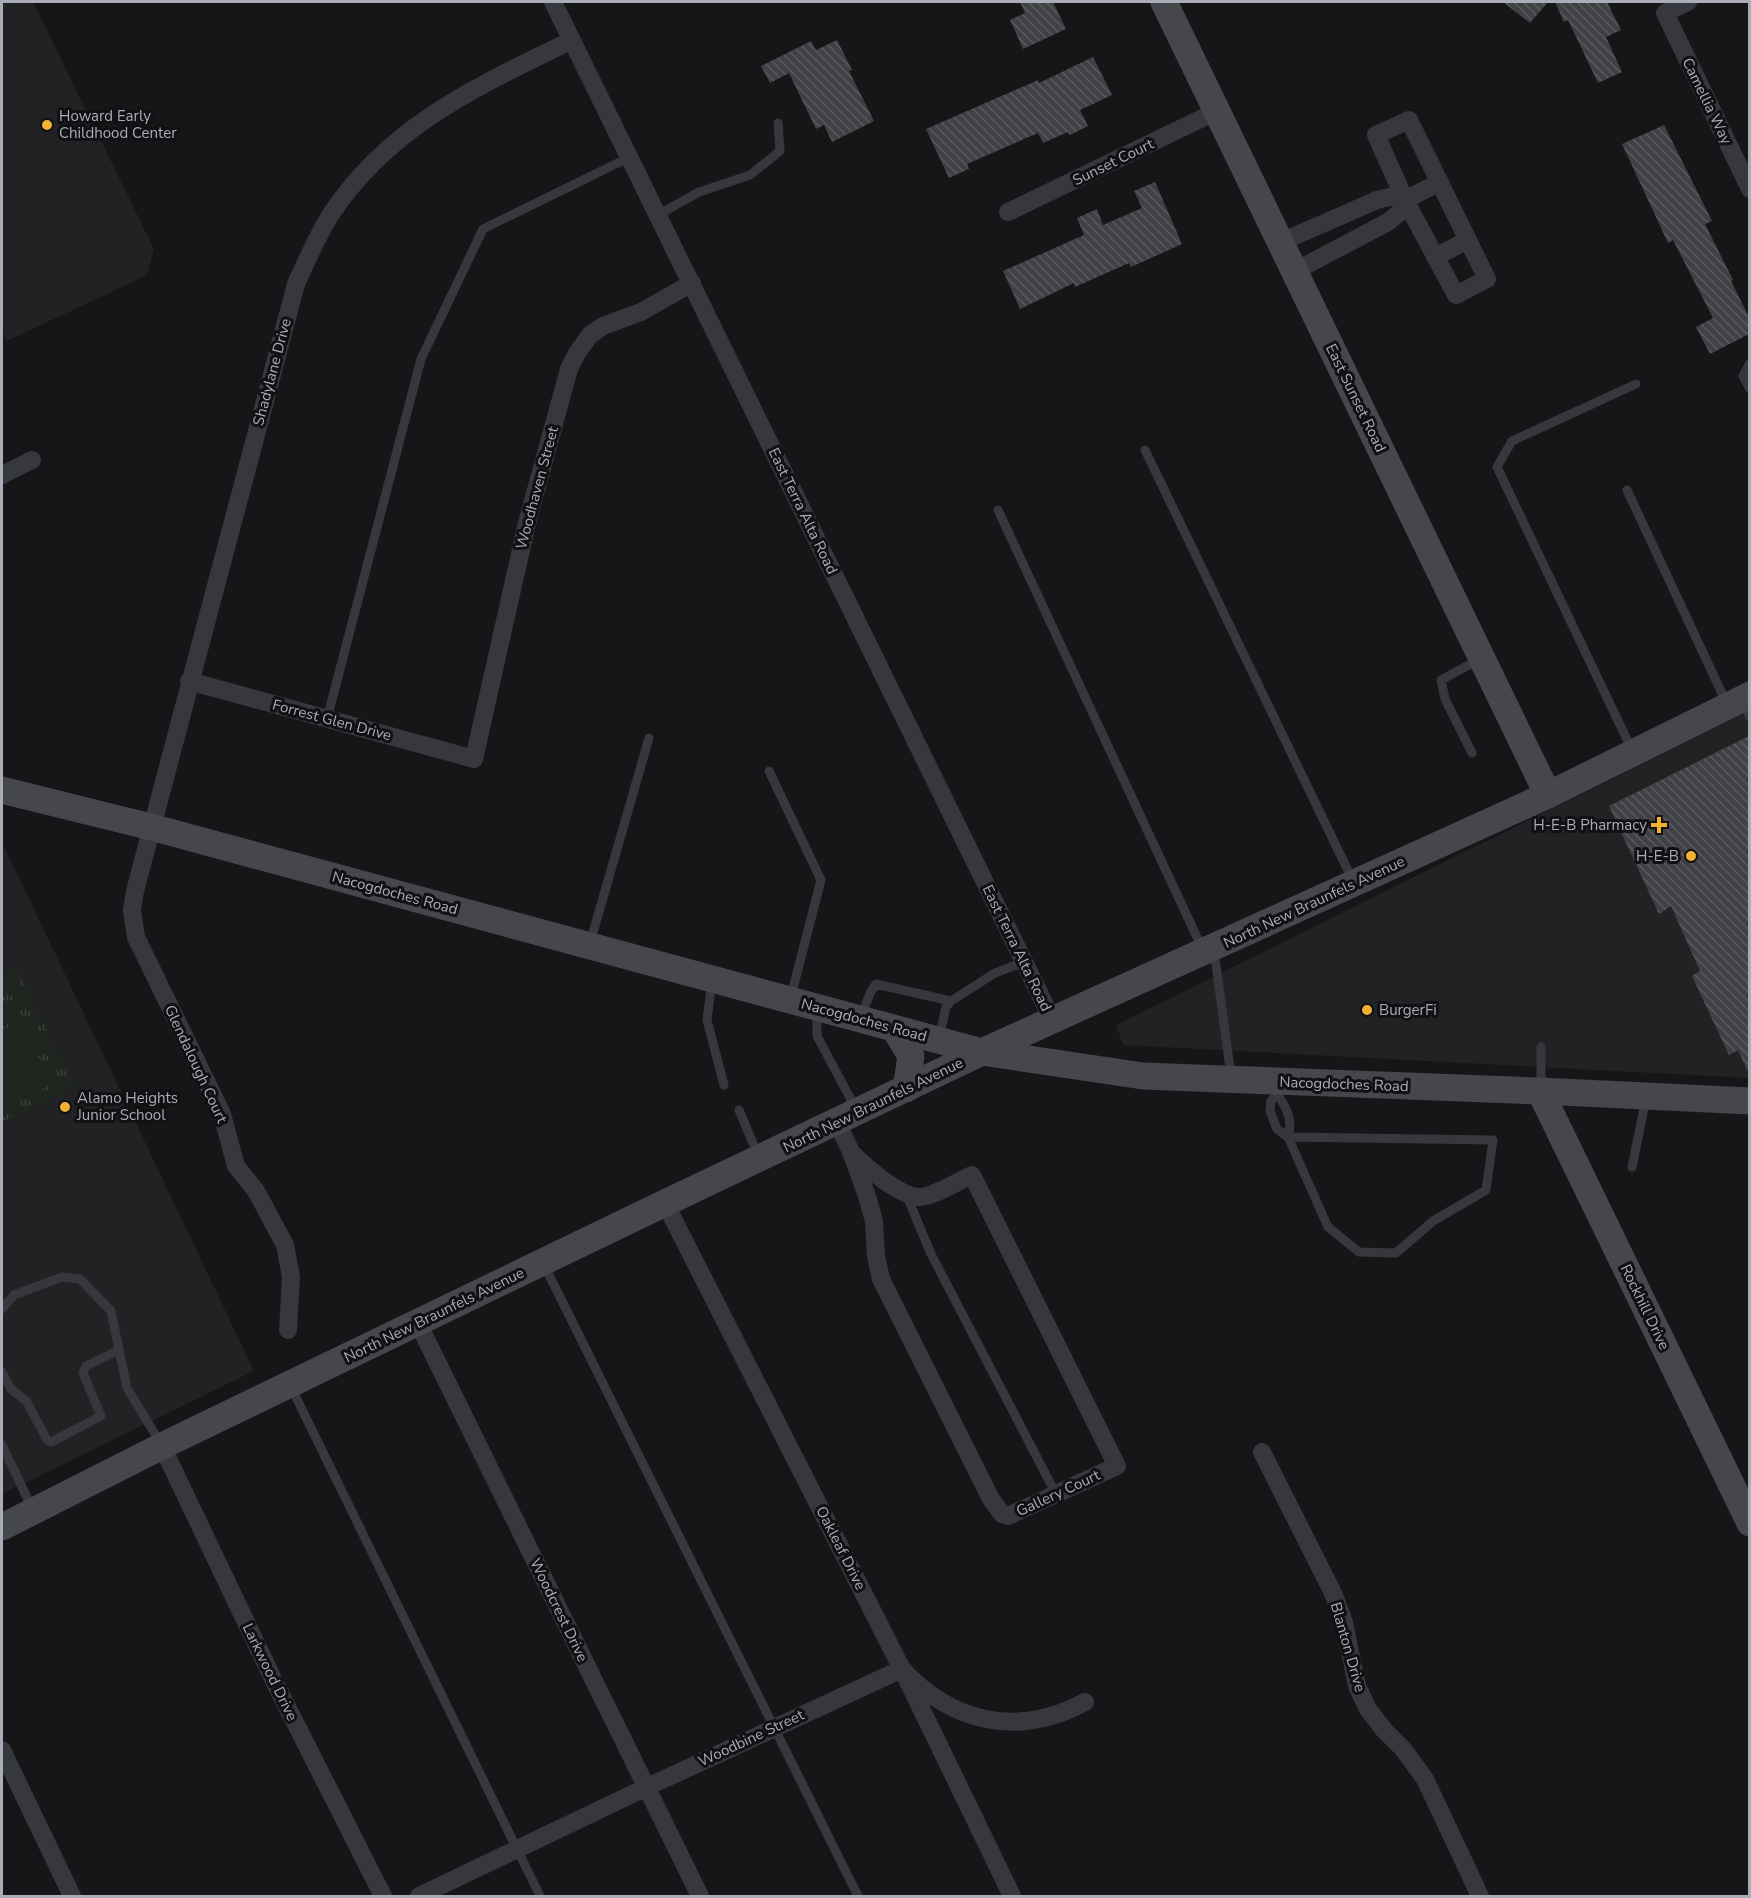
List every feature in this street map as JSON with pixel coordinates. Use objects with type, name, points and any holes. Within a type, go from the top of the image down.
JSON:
[{"type":"street","name":"East Terra Alta Road","points":[[553,2],[1053,1021]]},
{"type":"street","name":"East Sunset Road","points":[[1164,2],[1548,795]]},
{"type":"street","name":"Camellia Way","points":[[1688,2],[1665,13],[1749,189]]},
{"type":"street","name":"Shadylane Drive","points":[[151,827],[296,284],[312,248],[331,215],[369,166],[429,116],[472,89],[572,40]]},
{"type":"street","name":"Sunset Court","points":[[1008,212],[1217,111]]},
{"type":"street","points":[[1409,120],[1488,279],[1456,295],[1405,200],[1376,135],[1409,120]]},
{"type":"street","points":[[1295,271],[1388,222],[1400,212],[1405,200],[1440,183]]},
{"type":"street","points":[[1281,242],[1377,200],[1394,196],[1405,200]]},
{"type":"street","points":[[1351,211],[1362,236]]},
{"type":"street","points":[[1436,257],[1468,240]]},
{"type":"street","name":"Woodhaven Street","points":[[474,759],[527,523],[569,369],[576,353],[590,335],[603,326],[641,312],[692,283]]},
{"type":"street","points":[[2,475],[32,459]]},
{"type":"street","name":"Forrest Glen Drive","points":[[189,681],[474,759]]},
{"type":"street","name":"North New Braunfels Avenue","points":[[2,1527],[162,1446],[982,1052],[1548,795],[1633,753],[1742,704]]},
{"type":"street","name":"Nacogdoches Road","points":[[2,790],[151,827],[982,1052],[1143,1076],[1232,1079],[1280,1088],[1540,1091],[1749,1101]]},
{"type":"street","name":"Glendalough Court","points":[[151,827],[132,910],[136,937],[222,1114],[236,1166],[255,1191],[285,1245],[291,1277],[288,1330]]},
{"type":"street","points":[[895,1029],[910,1056],[906,1089]]},
{"type":"street","name":"Rockhill Drive","points":[[1540,1091],[1749,1523]]},
{"type":"street","name":"Gallery Court","points":[[847,1117],[851,1152],[874,1221],[876,1256],[881,1278],[992,1499],[1002,1514],[1008,1516],[1117,1466],[972,1175],[919,1197],[897,1188],[851,1152]]},
{"type":"street","name":"Oakleaf Drive","points":[[665,1203],[902,1669],[1012,1896]]},
{"type":"street","name":"Woodcrest Drive","points":[[418,1323],[700,1896]]},
{"type":"street","name":"Larkwood Drive","points":[[162,1446],[274,1681],[383,1896]]},
{"type":"street","name":"Blanton Drive","points":[[1262,1452],[1333,1593],[1344,1622],[1357,1686],[1364,1702],[1425,1779],[1480,1896]]},
{"type":"street","points":[[902,1669],[918,1686],[942,1704],[984,1719],[1014,1722],[1043,1719],[1073,1709],[1085,1702]]},
{"type":"street","name":"Woodbine Street","points":[[418,1896],[902,1669]]},
{"type":"street","points":[[2,1750],[72,1896]]},
{"type":"lane","points":[[658,214],[699,192],[750,175],[780,151],[778,123]]},
{"type":"lane","points":[[327,719],[422,359],[483,229],[630,157]]},
{"type":"lane","points":[[1749,363],[1743,376],[1749,389]]},
{"type":"lane","points":[[1633,753],[1497,467],[1512,441],[1636,384]]},
{"type":"lane","points":[[1145,450],[1354,883]]},
{"type":"lane","points":[[1627,490],[1742,704]]},
{"type":"lane","points":[[998,510],[1209,950],[1232,1079]]},
{"type":"lane","points":[[1472,753],[1445,699],[1441,680],[1482,658]]},
{"type":"lane","points":[[589,945],[649,738]]},
{"type":"lane","points":[[769,771],[821,880],[790,1000]]},
{"type":"lane","points":[[938,1040],[946,1007],[951,1001],[994,973],[1024,962]]},
{"type":"lane","points":[[712,979],[707,1020],[724,1085]]},
{"type":"lane","points":[[861,1019],[870,993],[876,984],[951,1001]]},
{"type":"lane","points":[[818,1008],[817,1036],[847,1117]]},
{"type":"lane","points":[[1540,1091],[1541,1047]]},
{"type":"lane","points":[[1280,1088],[1271,1101],[1270,1112],[1277,1129],[1288,1137],[1328,1227],[1359,1252],[1396,1253],[1433,1221],[1486,1190],[1493,1140],[1288,1137]]},
{"type":"lane","points":[[1280,1088],[1292,1124],[1288,1137]]},
{"type":"lane","points":[[1632,1167],[1647,1096]]},
{"type":"lane","points":[[739,1110],[760,1158]]},
{"type":"lane","points":[[905,1191],[931,1254],[1056,1494]]},
{"type":"lane","points":[[542,1263],[858,1896]]},
{"type":"lane","points":[[2,1309],[14,1295],[62,1277],[80,1279],[111,1311],[127,1388],[162,1446]]},
{"type":"lane","points":[[2,1372],[11,1389],[27,1402],[47,1440],[51,1442],[101,1416],[83,1373],[86,1366],[119,1350]]},
{"type":"lane","points":[[290,1385],[540,1896]]},
{"type":"lane","points":[[2,1445],[34,1511]]},
{"type":"shaded area","name":"Howard Early Childhood Center","points":[[2,2],[33,2],[154,249],[147,275],[7,341],[2,330]]},
{"type":"shaded area","points":[[1749,711],[1749,1078],[1123,1045],[1116,1025]]},
{"type":"shaded area","name":"Alamo Heights Junior School","points":[[2,842],[254,1371],[2,1494]]},
{"type":"green space","points":[[17,968],[74,1086],[2,1122],[2,975]]},
{"type":"green space","points":[[22,1021],[35,1048],[2,1064],[2,1030]]},
{"type":"green space","points":[[39,1057],[52,1084],[2,1108],[2,1075]]},
{"type":"building","points":[[1020,2],[1053,2],[1066,29],[1023,49],[1010,20],[1025,13]]},
{"type":"building","points":[[1503,2],[1548,2],[1530,23]]},
{"type":"building","points":[[1555,2],[1607,2],[1621,30],[1606,37],[1622,72],[1598,83],[1568,20],[1564,22]]},
{"type":"building","points":[[837,40],[852,70],[849,71],[874,121],[832,142],[824,125],[816,129],[789,73],[770,83],[761,66],[811,41],[816,50]]},
{"type":"building","points":[[1093,57],[1112,95],[1080,110],[1088,126],[1070,135],[1068,132],[1043,143],[1038,133],[967,164],[969,169],[949,178],[926,129],[1038,80],[1039,83]]},
{"type":"building","points":[[1664,125],[1712,221],[1705,224],[1749,317],[1749,334],[1710,354],[1696,327],[1713,318],[1673,240],[1668,243],[1622,144]]},
{"type":"building","points":[[1155,182],[1182,244],[1131,267],[1129,263],[1075,287],[1074,283],[1020,309],[1003,271],[1084,235],[1077,218],[1097,209],[1103,225],[1142,208],[1134,191]]},
{"type":"building","name":"H-E-B","points":[[1749,736],[1749,1074],[1738,1050],[1729,1055],[1692,976],[1700,971],[1671,906],[1659,914],[1609,806]]},
{"type":"place","name":"Howard Early Childhood Center","points":[[47,125]]},
{"type":"place","name":"H-E-B Pharmacy","points":[[1659,825]]},
{"type":"place","name":"H-E-B","points":[[1691,856]]},
{"type":"place","name":"BurgerFi","points":[[1367,1010]]},
{"type":"place","name":"Alamo Heights Junior School","points":[[65,1107]]}]
